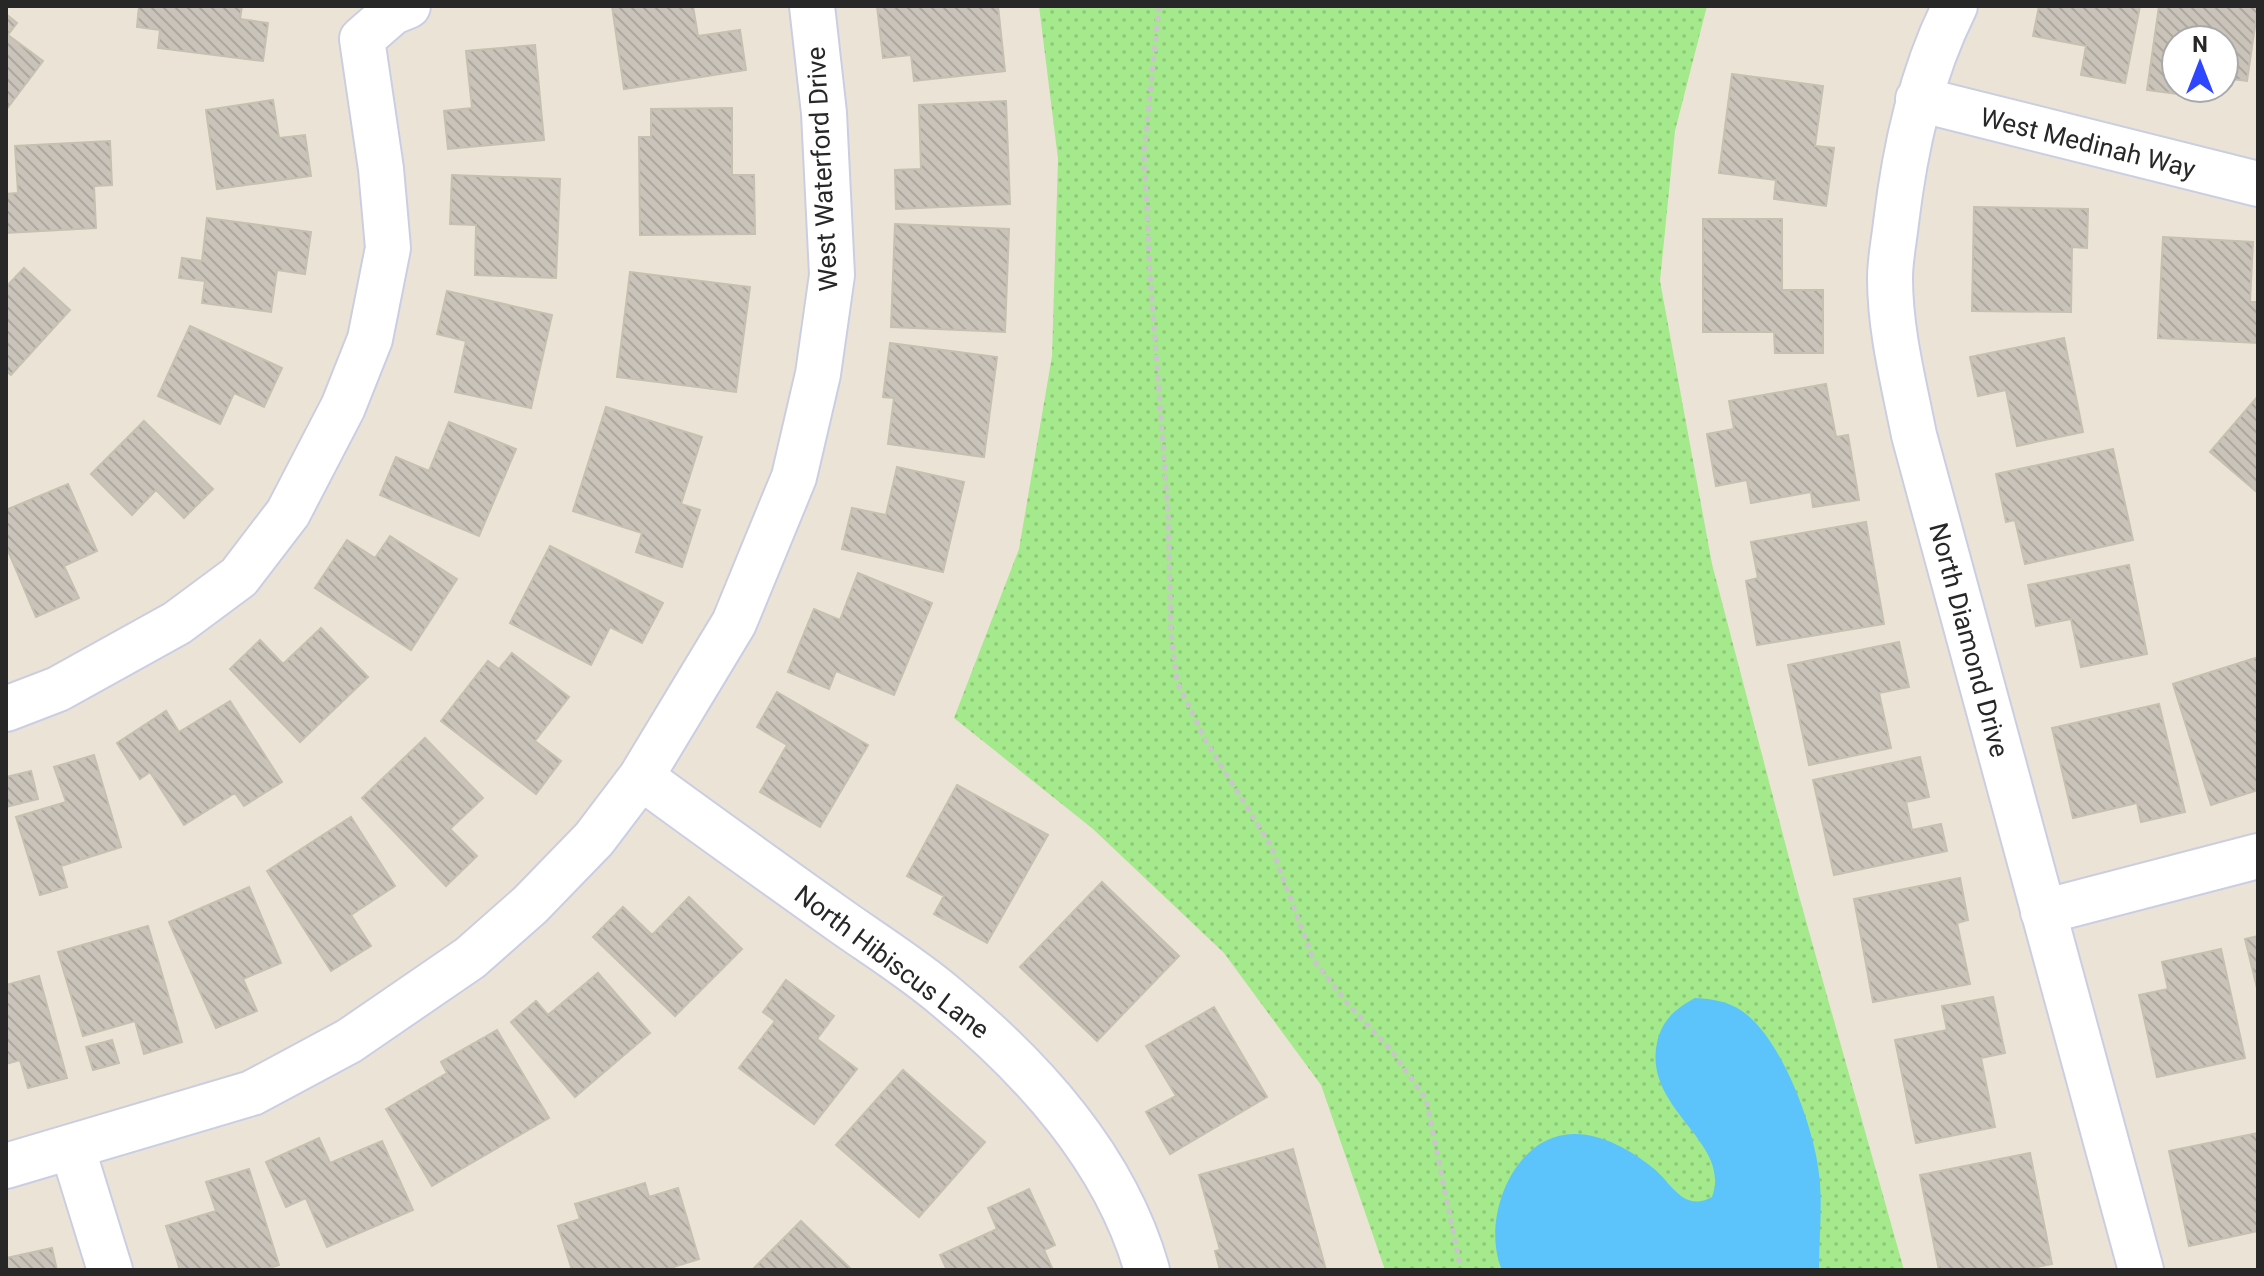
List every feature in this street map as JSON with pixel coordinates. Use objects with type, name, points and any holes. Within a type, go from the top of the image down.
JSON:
[{"type":"street","points":[[6,709],[58,689],[177,623],[239,577],[288,513],[343,407],[370,339],[388,248],[381,169],[362,39],[393,12],[408,6]]},
{"type":"street","name":"West Waterford Drive","points":[[6,1166],[252,1093],[349,1041],[470,958],[530,905],[594,839],[641,777],[734,623],[794,477],[818,374],[832,275],[824,113],[812,6]]},
{"type":"street","name":"North Diamond Drive","points":[[1955,6],[1939,38],[1918,99],[1901,185],[1890,277],[1894,330],[1914,435],[2141,1270]]},
{"type":"street","name":"West Medinah Way","points":[[1918,99],[2258,184]]},
{"type":"street","name":"North Hibiscus Lane","points":[[641,777],[944,995],[1021,1063],[1078,1130],[1139,1241],[1147,1270]]},
{"type":"street","points":[[2043,912],[2258,856]]},
{"type":"street","points":[[72,1147],[110,1270]]},
{"type":"path","points":[[1159,6],[1144,153],[1168,512],[1171,633],[1177,682],[1207,743],[1271,846],[1313,959],[1348,1004],[1391,1050],[1426,1099],[1461,1270]]},
{"type":"green space","points":[[1039,6],[1707,6],[1675,131],[1660,281],[1712,564],[1799,896],[1904,1270],[1385,1270],[1321,1085],[1224,953],[1093,829],[954,718],[1019,549],[1052,356],[1058,159]]},
{"type":"water","points":[[1695,998],[1731,1005],[1757,1024],[1784,1065],[1795,1089],[1812,1139],[1820,1183],[1819,1270],[1502,1270],[1496,1249],[1496,1227],[1499,1204],[1507,1182],[1519,1163],[1553,1137],[1575,1134],[1606,1140],[1645,1162],[1686,1199],[1702,1201],[1712,1197],[1715,1177],[1710,1159],[1674,1107],[1656,1067],[1657,1043],[1662,1028],[1676,1011]]},
{"type":"building","points":[[139,6],[242,6],[240,19],[268,23],[263,61],[158,48],[160,30],[137,27]]},
{"type":"building","points":[[612,6],[693,6],[698,36],[740,30],[746,70],[624,89]]},
{"type":"building","points":[[877,6],[998,6],[1005,71],[914,81],[911,55],[883,58]]},
{"type":"building","points":[[2039,6],[2140,6],[2125,83],[2081,75],[2086,46],[2033,36]]},
{"type":"building","points":[[2159,6],[2258,6],[2247,81],[2240,80],[2240,24],[2160,24],[2160,92],[2147,90]]},
{"type":"building","points":[[6,14],[17,23],[8,35],[43,61],[6,110]]},
{"type":"building","points":[[535,45],[544,140],[448,149],[444,111],[472,108],[466,51]]},
{"type":"building","points":[[1732,74],[1823,86],[1815,146],[1834,148],[1826,206],[1774,199],[1776,180],[1719,173]]},
{"type":"building","points":[[273,100],[279,138],[305,135],[311,176],[217,189],[206,110]]},
{"type":"building","points":[[1006,101],[1010,204],[896,209],[895,170],[921,169],[919,105]]},
{"type":"building","points":[[732,108],[732,175],[754,175],[755,234],[640,235],[639,137],[651,137],[651,109]]},
{"type":"building","points":[[110,141],[112,185],[94,186],[96,228],[6,233],[6,194],[18,193],[15,146]]},
{"type":"building","points":[[452,175],[560,179],[556,278],[475,275],[476,225],[450,224]]},
{"type":"building","points":[[1974,207],[2088,209],[2087,248],[2072,247],[2071,312],[1972,311]]},
{"type":"building","points":[[207,218],[311,232],[305,274],[277,270],[271,312],[202,303],[205,281],[179,278],[182,258],[202,261]]},
{"type":"building","points":[[1703,219],[1782,219],[1782,290],[1823,290],[1823,353],[1775,353],[1774,332],[1703,332]]},
{"type":"building","points":[[895,224],[1009,229],[1005,332],[891,327]]},
{"type":"building","points":[[2163,237],[2253,242],[2250,302],[2258,302],[2258,343],[2158,338]]},
{"type":"building","points":[[24,268],[70,310],[11,375],[6,371],[6,287]]},
{"type":"building","points":[[630,272],[750,287],[736,392],[617,377]]},
{"type":"building","points":[[447,291],[552,315],[531,408],[455,392],[466,341],[437,334]]},
{"type":"building","points":[[190,326],[282,368],[264,407],[234,393],[220,424],[158,396]]},
{"type":"building","points":[[2064,338],[2083,432],[2017,446],[2006,390],[1978,396],[1970,357]]},
{"type":"building","points":[[890,343],[997,357],[984,457],[888,444],[894,398],[883,397]]},
{"type":"building","points":[[1826,384],[1836,437],[1848,435],[1859,500],[1813,507],[1811,492],[1751,503],[1747,480],[1716,486],[1707,434],[1734,429],[1729,401]]},
{"type":"building","points":[[2258,396],[2258,493],[2210,452]]},
{"type":"building","points":[[606,407],[702,437],[681,504],[700,510],[682,567],[636,552],[642,533],[573,511]]},
{"type":"building","points":[[144,421],[213,489],[184,518],[156,490],[132,515],[91,474]]},
{"type":"building","points":[[449,422],[516,449],[479,536],[380,495],[396,457],[429,471]]},
{"type":"building","points":[[2113,449],[2133,540],[2025,564],[2015,520],[2006,522],[1996,474]]},
{"type":"building","points":[[897,467],[964,482],[943,572],[842,549],[852,508],[886,515]]},
{"type":"building","points":[[68,484],[97,551],[64,566],[79,598],[36,617],[6,546],[6,510]]},
{"type":"building","points":[[1866,522],[1884,624],[1757,645],[1746,581],[1758,578],[1751,542]]},
{"type":"building","points":[[390,536],[457,579],[411,650],[315,588],[347,540],[375,558]]},
{"type":"building","points":[[550,546],[663,603],[642,643],[610,627],[591,665],[510,623]]},
{"type":"building","points":[[2129,565],[2147,654],[2081,667],[2071,619],[2036,626],[2028,585]]},
{"type":"building","points":[[858,573],[932,603],[894,695],[836,671],[829,689],[788,672],[814,609],[840,620]]},
{"type":"building","points":[[321,628],[368,677],[300,742],[230,669],[260,640],[283,664]]},
{"type":"building","points":[[1899,642],[1909,687],[1879,693],[1891,748],[1809,765],[1788,665]]},
{"type":"building","points":[[512,653],[569,697],[535,741],[561,761],[536,794],[441,721],[488,661],[499,669]]},
{"type":"building","points":[[2258,657],[2258,790],[2211,805],[2173,684]]},
{"type":"building","points":[[777,692],[868,745],[820,827],[760,792],[787,745],[757,727]]},
{"type":"building","points":[[230,701],[282,782],[244,806],[235,793],[184,825],[150,772],[140,779],[117,743],[166,711],[179,732]]},
{"type":"building","points":[[2159,704],[2185,812],[2141,822],[2137,803],[2073,818],[2052,728]]},
{"type":"building","points":[[425,738],[483,798],[450,829],[477,856],[446,886],[362,798]]},
{"type":"building","points":[[94,755],[121,847],[61,866],[67,887],[40,895],[16,817],[66,802],[54,767]]},
{"type":"building","points":[[1920,757],[1929,797],[1906,802],[1912,830],[1941,824],[1947,851],[1834,875],[1813,780]]},
{"type":"building","points":[[31,771],[38,799],[6,807],[6,777]]},
{"type":"building","points":[[957,785],[1048,835],[987,943],[934,914],[944,896],[907,876]]},
{"type":"building","points":[[351,817],[395,886],[351,915],[371,946],[331,971],[267,871]]},
{"type":"building","points":[[1960,878],[1968,920],[1957,923],[1970,984],[1873,1002],[1854,899]]},
{"type":"building","points":[[1102,882],[1179,956],[1097,1041],[1020,967]]},
{"type":"building","points":[[249,887],[281,963],[243,979],[257,1011],[216,1028],[169,922]]},
{"type":"building","points":[[689,897],[742,949],[675,1016],[593,937],[623,907],[652,935]]},
{"type":"building","points":[[148,926],[182,1042],[144,1054],[135,1021],[83,1036],[58,952]]},
{"type":"building","points":[[2258,936],[2258,992],[2245,939]]},
{"type":"building","points":[[2221,949],[2245,1058],[2157,1077],[2139,995],[2168,989],[2162,962]]},
{"type":"building","points":[[598,973],[650,1033],[575,1097],[511,1022],[536,1001],[548,1015]]},
{"type":"building","points":[[39,976],[67,1078],[28,1088],[20,1060],[6,1064],[6,985]]},
{"type":"building","points":[[786,980],[834,1016],[817,1039],[857,1069],[814,1124],[739,1068],[775,1021],[763,1012]]},
{"type":"building","points":[[1993,997],[2005,1053],[1981,1058],[1995,1127],[1916,1143],[1895,1040],[1947,1030],[1942,1006]]},
{"type":"building","points":[[1214,1007],[1267,1097],[1170,1154],[1146,1112],[1176,1096],[1146,1046]]},
{"type":"building","points":[[497,1030],[549,1118],[432,1186],[386,1109],[447,1073],[441,1062]]},
{"type":"building","points":[[112,1040],[119,1063],[93,1070],[86,1047]]},
{"type":"building","points":[[903,1070],[985,1142],[919,1217],[836,1145]]},
{"type":"building","points":[[2258,1133],[2258,1231],[2189,1246],[2169,1151]]},
{"type":"building","points":[[319,1138],[330,1163],[382,1141],[413,1210],[327,1247],[306,1198],[286,1207],[266,1162]]},
{"type":"building","points":[[1293,1149],[1326,1270],[1220,1270],[1215,1251],[1220,1250],[1199,1175]]},
{"type":"building","points":[[2030,1153],[2052,1264],[2022,1270],[1939,1270],[1920,1175]]},
{"type":"building","points":[[249,1169],[279,1265],[263,1270],[180,1270],[166,1226],[216,1211],[206,1182]]},
{"type":"building","points":[[645,1183],[649,1197],[678,1188],[699,1259],[664,1270],[572,1270],[558,1226],[580,1219],[575,1204]]},
{"type":"building","points":[[1029,1189],[1055,1245],[1044,1250],[1053,1270],[947,1270],[940,1255],[997,1229],[988,1208]]},
{"type":"building","points":[[801,1221],[852,1270],[752,1270]]},
{"type":"building","points":[[52,1248],[57,1270],[6,1270],[6,1258]]}]
